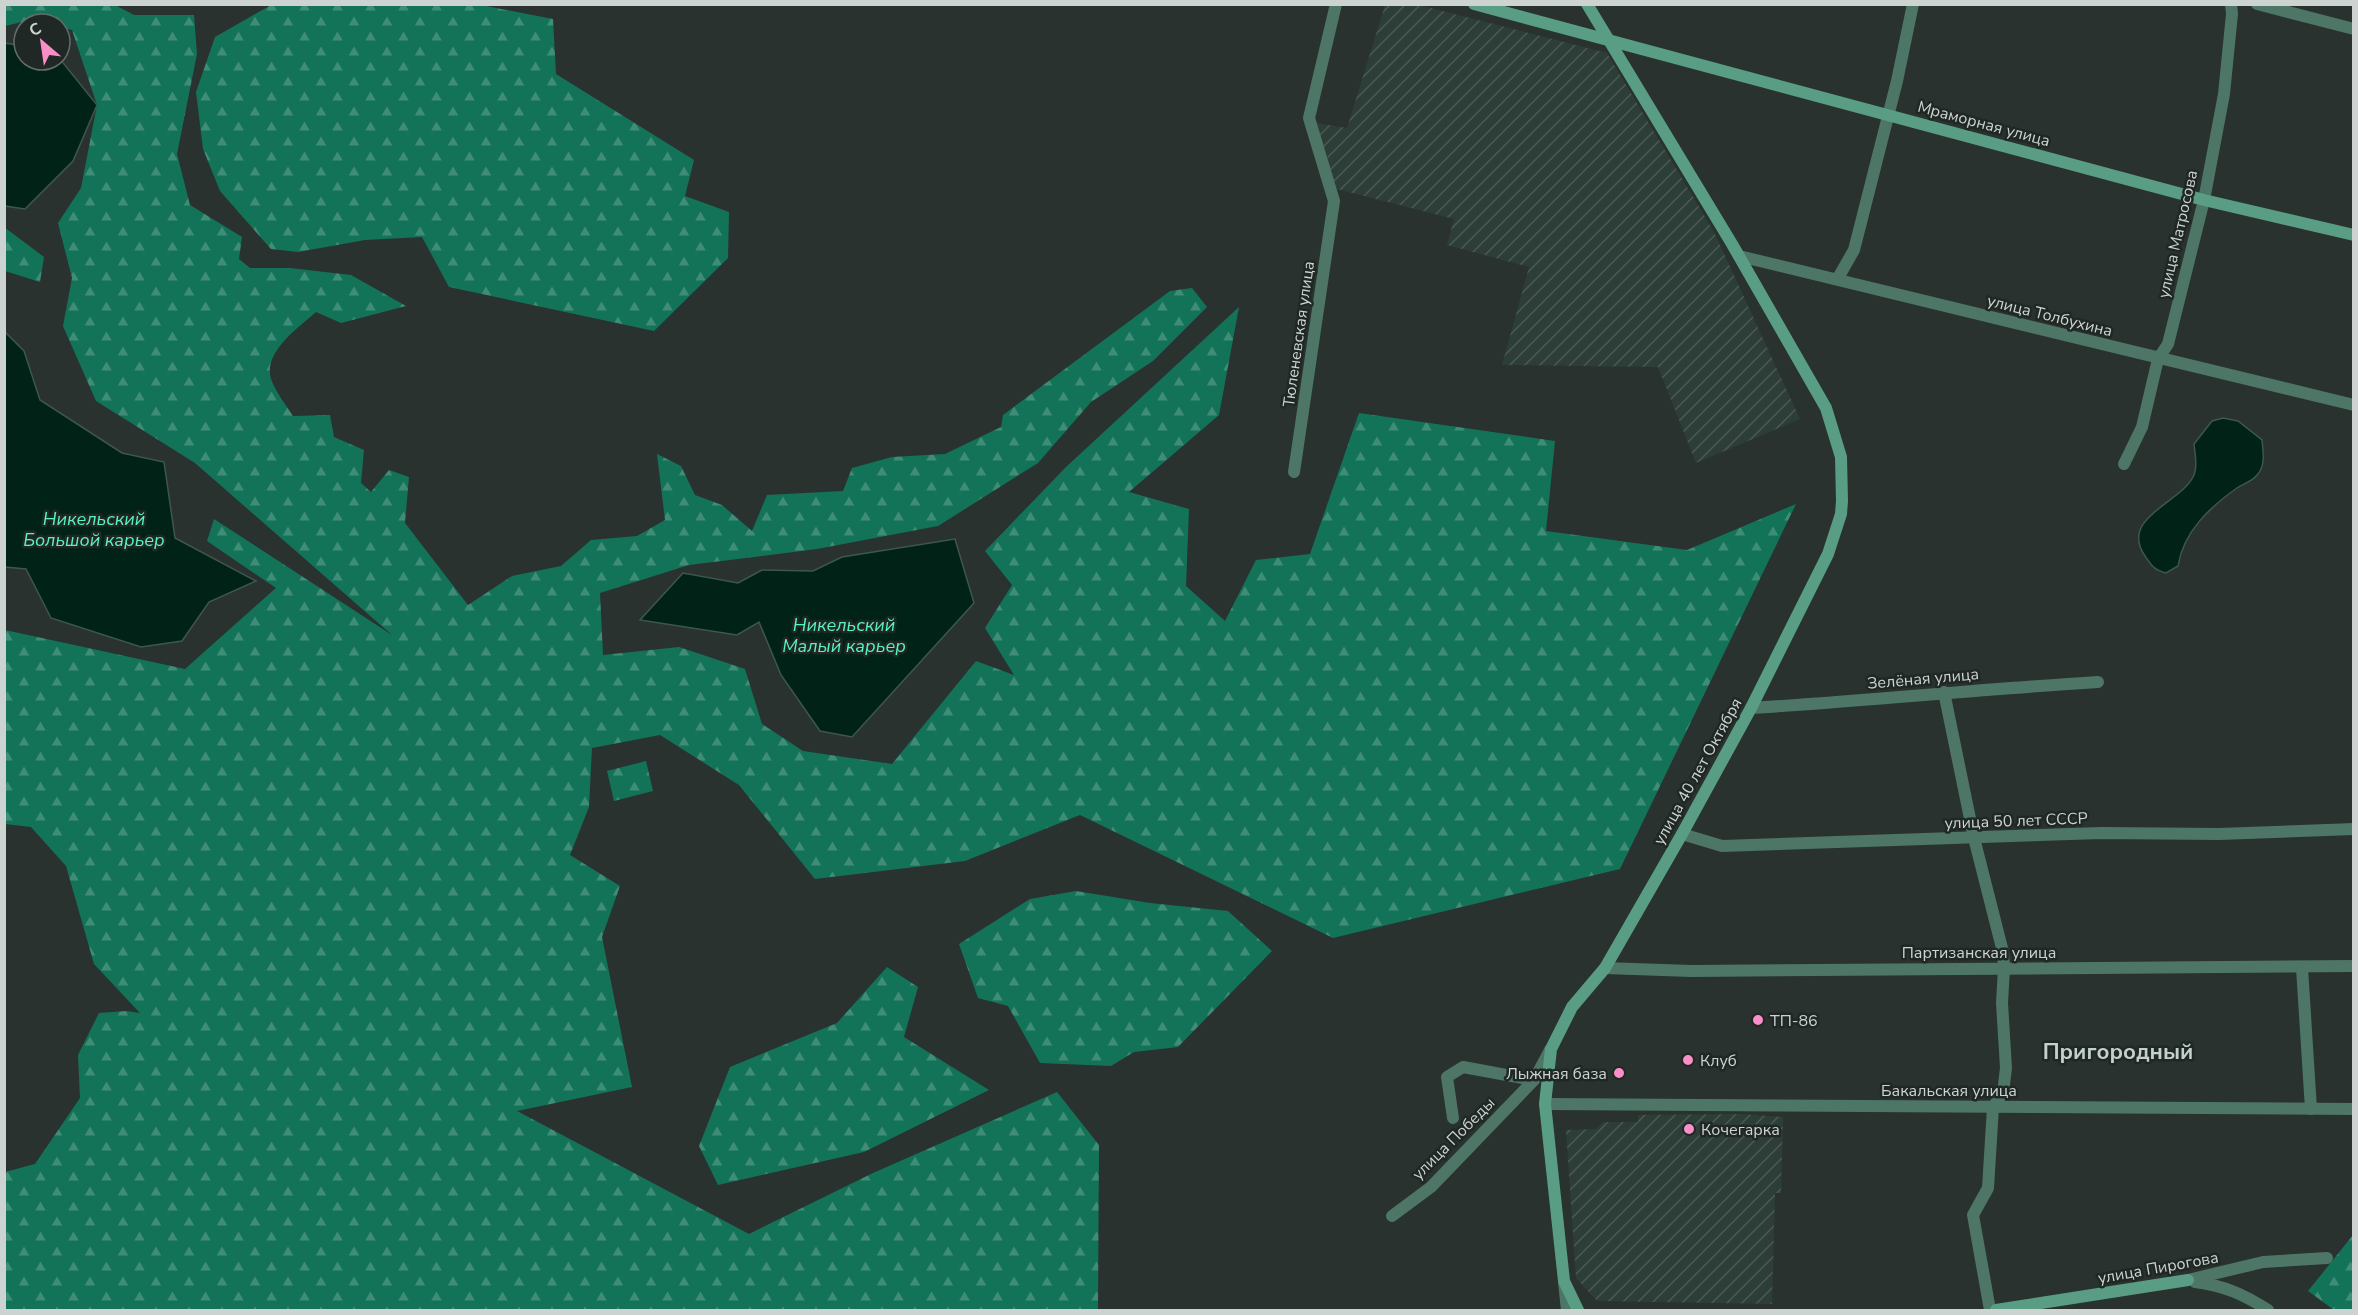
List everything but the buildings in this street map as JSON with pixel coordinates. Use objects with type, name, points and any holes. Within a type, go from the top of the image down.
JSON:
[{"type":"street","name":"Тюленевская улица","points":[[1294,472],[1334,201],[1309,118],[1336,4]]},
{"type":"street","name":"Мраморная улица","points":[[1474,4],[2204,200],[2354,235]]},
{"type":"street","points":[[1587,4],[1606,40]]},
{"type":"street","points":[[1838,278],[1854,250],[1897,81],[1912,4]]},
{"type":"street","name":"улица Матросова","points":[[2124,464],[2142,428],[2158,359],[2168,344],[2204,200],[2224,94],[2231,4]]},
{"type":"street","points":[[2257,4],[2354,29]]},
{"type":"street","name":"улица 40 лет Октября","points":[[1567,1311],[1545,1104],[1551,1049],[1572,1007],[1605,968],[1751,708],[1828,555],[1840,514],[1842,490],[1841,458],[1826,408],[1739,256],[1606,40]]},
{"type":"street","name":"улица Толбухина","points":[[1739,256],[1838,278],[2158,359],[2354,405]]},
{"type":"street","name":"Зелёная улица","points":[[1751,708],[1842,703],[1944,692],[2098,681]]},
{"type":"street","points":[[1944,692],[2004,968],[2002,1004],[2006,1068],[2003,1094],[1993,1107],[1988,1188],[1973,1215],[1990,1311]]},
{"type":"street","name":"улица 50 лет СССР","points":[[1682,834],[1722,846],[2101,833],[2219,834],[2354,829]]},
{"type":"street","name":"Партизанская улица","points":[[1605,968],[1691,971],[2354,966]]},
{"type":"street","points":[[2302,968],[2311,1109]]},
{"type":"street","name":"улица Победы","points":[[1392,1216],[1431,1187],[1534,1080],[1551,1049]]},
{"type":"street","points":[[1453,1118],[1447,1077],[1463,1067],[1534,1080]]},
{"type":"street","name":"Бакальская улица","points":[[1545,1104],[2354,1109]]},
{"type":"street","name":"улица Пирогова","points":[[1996,1311],[2188,1280],[2263,1263],[2326,1258]]},
{"type":"street","points":[[2188,1280],[2217,1285],[2245,1295],[2268,1311]]},
{"type":"street","points":[[1564,1281],[1578,1311]]},
{"type":"shaded area","points":[[1385,5],[1419,5],[1607,53],[1714,232],[1800,419],[1696,463],[1658,367],[1502,365],[1529,267],[1447,245],[1454,219],[1333,188],[1327,155],[1312,141],[1316,123],[1347,128]]},
{"type":"shaded area","points":[[1740,1114],[1783,1117],[1781,1193],[1775,1193],[1772,1304],[1597,1301],[1576,1278],[1566,1130],[1596,1129],[1603,1122],[1638,1122],[1638,1115]]},
{"type":"green space","points":[[5,5],[115,5],[134,15],[194,15],[197,54],[177,154],[190,205],[242,237],[239,259],[250,268],[290,268],[351,275],[406,306],[341,323],[316,312],[277,350],[270,369],[273,384],[293,416],[330,415],[334,437],[364,450],[361,483],[371,492],[389,470],[409,477],[405,523],[468,605],[512,576],[561,566],[591,540],[637,536],[665,520],[657,454],[681,466],[695,495],[722,505],[752,531],[767,495],[843,491],[852,468],[892,457],[945,454],[1001,427],[1003,415],[1170,291],[1192,288],[1207,307],[1153,361],[1091,402],[1038,463],[938,526],[817,549],[689,565],[600,593],[603,655],[679,647],[745,669],[762,724],[803,751],[892,764],[976,661],[1014,675],[985,628],[1012,585],[985,551],[1066,467],[1239,307],[1219,415],[1129,492],[1189,509],[1186,586],[1225,621],[1256,560],[1310,554],[1359,413],[1555,441],[1546,531],[1687,550],[1796,504],[1620,869],[1333,938],[1080,815],[965,861],[815,879],[739,785],[660,735],[592,748],[589,807],[570,855],[620,886],[602,937],[632,1087],[517,1111],[749,1234],[873,1173],[1057,1092],[1099,1145],[1098,1310],[5,1310],[5,1172],[35,1164],[80,1098],[78,1055],[99,1013],[126,1011],[140,1013],[94,964],[66,866],[31,827],[5,824],[5,630],[185,669],[276,588],[207,541],[214,519],[392,635],[195,463],[96,401],[63,326],[72,278],[58,223],[81,188],[97,105],[72,30],[72,12],[12,12],[12,24],[5,26]]},
{"type":"green space","points":[[271,5],[481,5],[553,19],[556,74],[694,160],[685,196],[729,212],[728,258],[654,331],[449,287],[422,237],[365,240],[298,252],[271,249],[220,191],[203,149],[196,92],[215,37]]},
{"type":"green space","points":[[4,227],[44,257],[40,282],[5,271]]},
{"type":"green space","points":[[646,761],[653,791],[614,801],[607,771]]},
{"type":"green space","points":[[1076,891],[1150,903],[1228,911],[1272,951],[1178,1047],[1134,1052],[1111,1066],[1040,1063],[1008,1006],[978,998],[959,944],[1030,899]]},
{"type":"green space","points":[[887,967],[918,987],[904,1037],[989,1090],[864,1152],[718,1185],[699,1146],[730,1067],[837,1023]]},
{"type":"green space","points":[[2353,1235],[2353,1310],[2334,1310],[2308,1291]]},
{"type":"water","points":[[4,43],[12,44],[12,72],[70,72],[97,105],[73,161],[25,209],[5,206]]},
{"type":"water","name":"Никельский Большой карьер","points":[[4,331],[24,351],[40,400],[122,453],[164,462],[175,538],[256,581],[209,602],[182,641],[141,647],[51,618],[26,569],[5,567]]},
{"type":"water","points":[[2223,418],[2238,421],[2262,440],[2262,467],[2255,477],[2227,495],[2199,521],[2186,542],[2178,566],[2166,573],[2152,565],[2145,556],[2139,543],[2140,531],[2145,521],[2186,486],[2193,477],[2196,465],[2194,444],[2212,421]]},
{"type":"water","name":"Никельский Малый карьер","points":[[955,539],[974,603],[852,737],[820,731],[781,675],[759,622],[737,635],[640,620],[683,573],[738,583],[762,570],[813,571],[842,557]]},
{"type":"place","name":"ТП-86","points":[[1758,1020]]},
{"type":"place","name":"Клуб","points":[[1688,1060]]},
{"type":"place","name":"Лыжная база","points":[[1619,1073]]},
{"type":"place","name":"Кочегарка","points":[[1689,1129]]},
{"type":"district","name":"Пригородный","points":[[2118,1051]]}]
